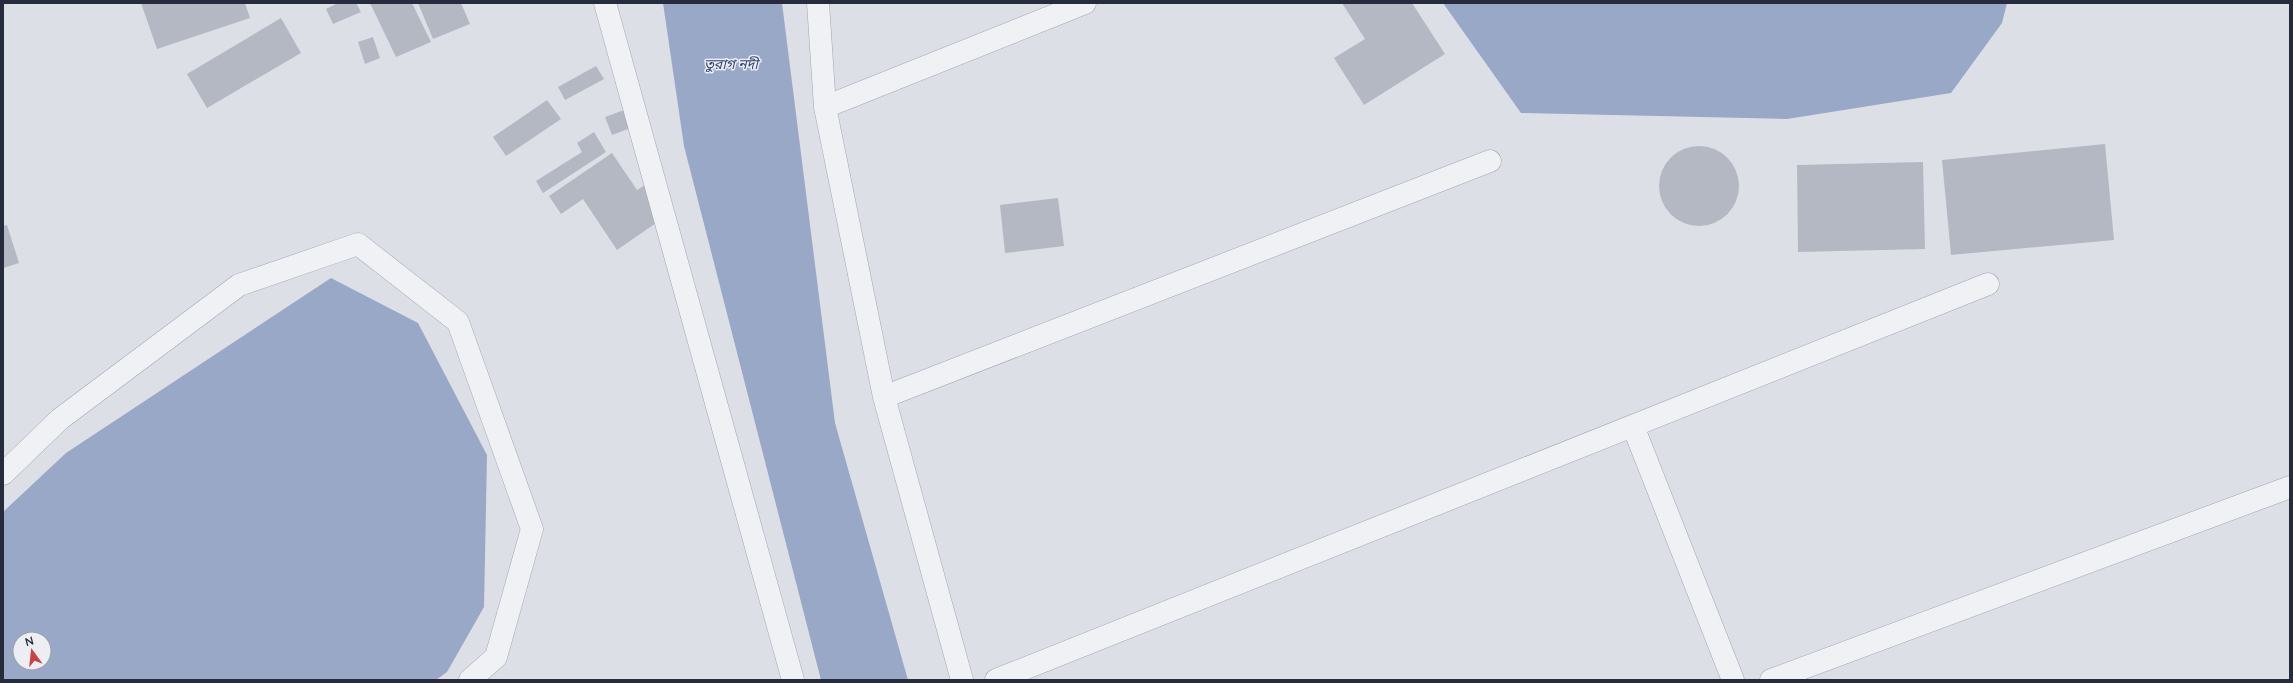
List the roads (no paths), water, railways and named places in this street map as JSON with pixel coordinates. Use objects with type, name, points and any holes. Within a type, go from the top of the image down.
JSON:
[{"type":"street","points":[[605,3],[793,680]]},
{"type":"street","points":[[818,3],[825,107],[884,397],[962,680]]},
{"type":"street","points":[[825,107],[1085,3]]},
{"type":"street","points":[[884,397],[1490,162]]},
{"type":"street","points":[[3,474],[60,419],[239,285],[358,244],[458,322],[532,529],[496,657],[470,680]]},
{"type":"street","points":[[996,680],[1988,284]]},
{"type":"street","points":[[1633,426],[1733,680]]},
{"type":"street","points":[[1771,680],[2290,487]]},
{"type":"water","name":"তুরাগ নদী","points":[[663,3],[782,3],[835,423],[908,680],[821,680],[684,146]]},
{"type":"water","points":[[1443,3],[2007,3],[2002,23],[1951,93],[1787,119],[1521,113]]},
{"type":"water","points":[[331,278],[418,323],[487,455],[484,607],[447,672],[436,680],[3,680],[3,512],[66,453]]}]
